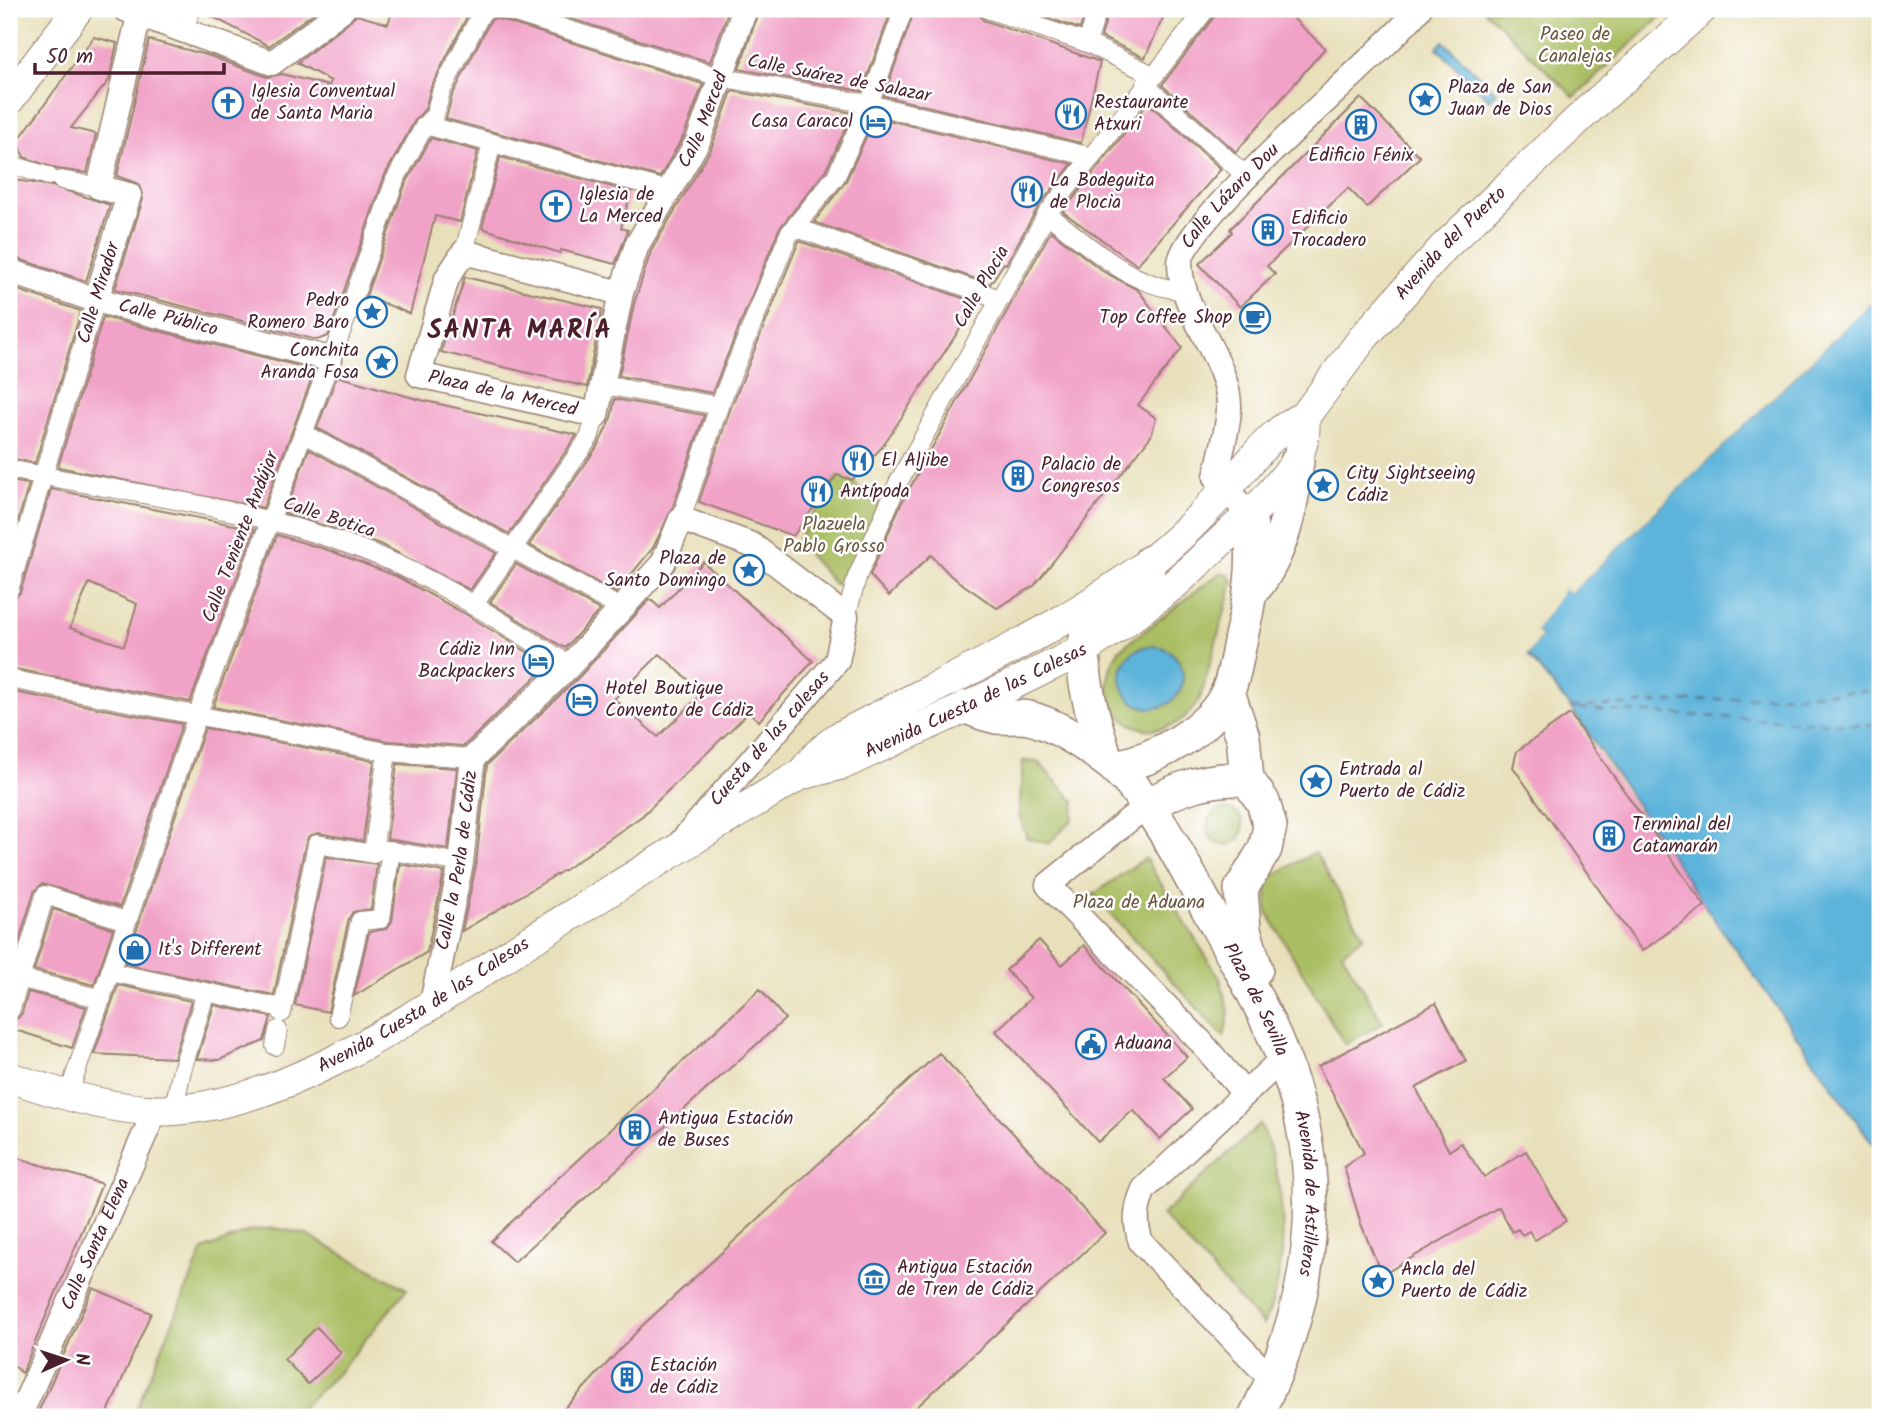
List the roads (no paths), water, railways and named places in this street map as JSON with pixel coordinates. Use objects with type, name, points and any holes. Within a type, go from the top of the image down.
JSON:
[{"type":"main road","points":[[1251,592],[1265,575],[1275,555],[1294,491],[1297,462]]},
{"type":"main road","points":[[1111,764],[1151,757],[1177,743],[1205,722],[1228,692],[1251,592],[1253,562],[1249,515]]},
{"type":"main road","name":"Avenida Cuesta de las Calesas","points":[[1085,649],[1087,632],[1095,620],[1140,585],[1150,562]]},
{"type":"main road","name":"Plaza de Sevilla","points":[[1085,649],[1088,689],[1111,764]]},
{"type":"main road","name":"Plaza de Sevilla","points":[[1228,692],[1243,737],[1247,779],[1263,802],[1270,826],[1265,849],[1241,889],[1244,930],[1262,986],[1276,1017],[1281,1053]]},
{"type":"main road","name":"Plaza de Sevilla","points":[[967,707],[995,716],[1029,718],[1045,724],[1111,764],[1146,806],[1180,858],[1281,1053]]},
{"type":"main road","points":[[1146,806],[1172,791],[1197,783],[1247,779]]},
{"type":"main road","name":"Plaza de Sevilla","points":[[1180,858],[1215,876],[1235,875],[1252,867]]},
{"type":"main road","name":"Avenida de Astilleros","points":[[1255,1417],[1286,1352],[1300,1304],[1311,1209],[1303,1125],[1281,1053]]},
{"type":"street","points":[[9,100],[78,9]]},
{"type":"street","points":[[9,164],[55,178],[99,187],[132,12],[188,18],[272,63],[343,9]]},
{"type":"street","name":"Calle Teniente Andújar","points":[[68,1096],[197,716],[395,180],[425,125],[435,115],[441,92],[482,12],[488,9]]},
{"type":"street","name":"Calle Suárez de Salazar","points":[[502,9],[719,77],[869,104],[1092,157]]},
{"type":"street","name":"Calle Merced","points":[[603,385],[621,293],[637,245],[698,141],[745,9]]},
{"type":"street","points":[[9,679],[387,752],[473,758],[570,665],[663,563],[681,519],[719,406],[794,227],[836,176],[869,104],[904,9]]},
{"type":"street","points":[[987,9],[1087,43],[1149,80],[1247,177]]},
{"type":"street","points":[[1087,43],[1098,9]]},
{"type":"street","name":"Calle Plocia","points":[[846,617],[857,577],[898,483],[1048,214],[1206,9]]},
{"type":"street","name":"Calle Lázaro Dou","points":[[1226,489],[1216,477],[1229,407],[1218,365],[1182,290],[1179,259],[1184,247],[1247,177],[1419,9]]},
{"type":"street","name":"Avenida del Puerto","points":[[1249,515],[1297,462],[1304,438],[1305,416],[1363,338],[1436,256],[1587,111],[1702,9]]},
{"type":"street","points":[[425,125],[670,191]]},
{"type":"street","points":[[492,143],[464,252],[621,293]]},
{"type":"street","name":"Calle Mirador","points":[[9,590],[130,195],[99,187]]},
{"type":"street","points":[[1048,214],[1137,280],[1165,289],[1182,290]]},
{"type":"street","points":[[794,227],[1000,299]]},
{"type":"street","name":"Plaza de la Merced","points":[[464,252],[447,278],[419,375],[596,415],[603,385]]},
{"type":"street","name":"Calle Público","points":[[9,271],[96,300],[330,359]]},
{"type":"street","points":[[603,385],[719,406]]},
{"type":"street","points":[[473,606],[589,438],[596,415]]},
{"type":"street","name":"Avenida Cuesta de las Calesas","points":[[800,775],[818,754],[837,738],[1086,608],[1150,562],[1226,489],[1275,434],[1305,416]]},
{"type":"street","points":[[303,433],[513,546],[622,609]]},
{"type":"street","name":"Calle Botica","points":[[9,469],[268,520],[376,555],[473,606],[570,665]]},
{"type":"street","points":[[1085,649],[1177,582],[1249,515],[1226,489]]},
{"type":"street","points":[[681,519],[752,545],[846,617]]},
{"type":"street","name":"Cuesta de las calesas","points":[[673,851],[837,662],[846,617]]},
{"type":"street","name":"Avenida Cuesta de las Calesas","points":[[9,1077],[68,1096],[165,1110],[218,1103],[304,1075],[432,1003],[673,851],[800,775],[843,764],[1085,649]]},
{"type":"street","points":[[338,1017],[360,921],[381,919],[379,851],[387,752]]},
{"type":"street","name":"Calle la Perla de Cádiz","points":[[432,1003],[461,863],[473,758]]},
{"type":"street","points":[[1146,806],[1048,885],[1201,1042],[1244,1093]]},
{"type":"street","points":[[110,972],[206,992],[279,1024],[317,844],[461,863]]},
{"type":"street","points":[[11,1009],[14,977],[45,895],[126,921]]},
{"type":"street","points":[[14,977],[102,999]]},
{"type":"street","points":[[165,1110],[182,1070],[206,992]]},
{"type":"street","points":[[1273,1381],[1141,1242],[1135,1224],[1144,1189],[1244,1093],[1281,1053]]},
{"type":"street","name":"Calle Santa Elena","points":[[19,1417],[165,1110]]},
{"type":"water","points":[[1443,41],[1496,92],[1489,100],[1437,48]]},
{"type":"water","points":[[1880,294],[1880,1154],[1705,906],[1571,708],[1528,655],[1541,636],[1535,632],[1565,588],[1571,593]]},
{"type":"water","points":[[1146,646],[1158,646],[1174,655],[1181,665],[1181,689],[1174,699],[1158,708],[1146,708],[1135,703],[1126,694],[1121,683],[1121,671],[1126,660],[1135,651]]},
{"type":"place","name":"Plaza de San Juan de Dios","points":[[1425,99]]},
{"type":"place","name":"Iglesia Conventual de Santa Maria","points":[[228,103]]},
{"type":"place","name":"Restaurante Atxuri","points":[[1071,114]]},
{"type":"place","name":"Casa Caracol","points":[[876,122]]},
{"type":"place","name":"Edificio Fénix","points":[[1361,125]]},
{"type":"place","name":"La Bodeguita de Plocia","points":[[1027,192]]},
{"type":"place","name":"Iglesia de La Merced","points":[[556,206]]},
{"type":"place","name":"Edificio Trocadero","points":[[1268,230]]},
{"type":"place","name":"Pedro Romero Baro","points":[[372,312]]},
{"type":"place","name":"Top Coffee Shop","points":[[1255,318]]},
{"type":"place","name":"Conchita Aranda Fosa","points":[[382,362]]},
{"type":"place","name":"El Aljibe","points":[[858,461]]},
{"type":"place","name":"Palacio de Congresos","points":[[1018,476]]},
{"type":"place","name":"City Sightseeing Cádiz","points":[[1323,485]]},
{"type":"place","name":"Antípoda","points":[[817,492]]},
{"type":"place","name":"Plaza de Santo Domingo","points":[[749,570]]},
{"type":"place","name":"Cádiz Inn Backpackers","points":[[538,661]]},
{"type":"place","name":"Hotel Boutique Convento de Cádiz","points":[[582,700]]},
{"type":"place","name":"Entrada al Puerto de Cádiz","points":[[1316,781]]},
{"type":"place","name":"Terminal del Catamarán","points":[[1609,836]]},
{"type":"place","name":"It's Different","points":[[135,950]]},
{"type":"place","name":"Aduana","points":[[1091,1044]]},
{"type":"place","name":"Antigua Estación de Buses","points":[[635,1130]]},
{"type":"place","name":"Antigua Estación de Tren de Cádiz","points":[[874,1279]]},
{"type":"place","name":"Ancla del Puerto de Cádiz","points":[[1378,1281]]},
{"type":"place","name":"Estación de Cádiz","points":[[627,1377]]},
{"type":"district","name":"SANTA MARÍA","points":[[520,331]]},
{"type":"park label","name":"Paseo de Canalejas","points":[[1575,46]]},
{"type":"park label","name":"Plazuela Pablo Grosso","points":[[834,536]]},
{"type":"park label","name":"Plaza de Aduana","points":[[1139,903]]}]
